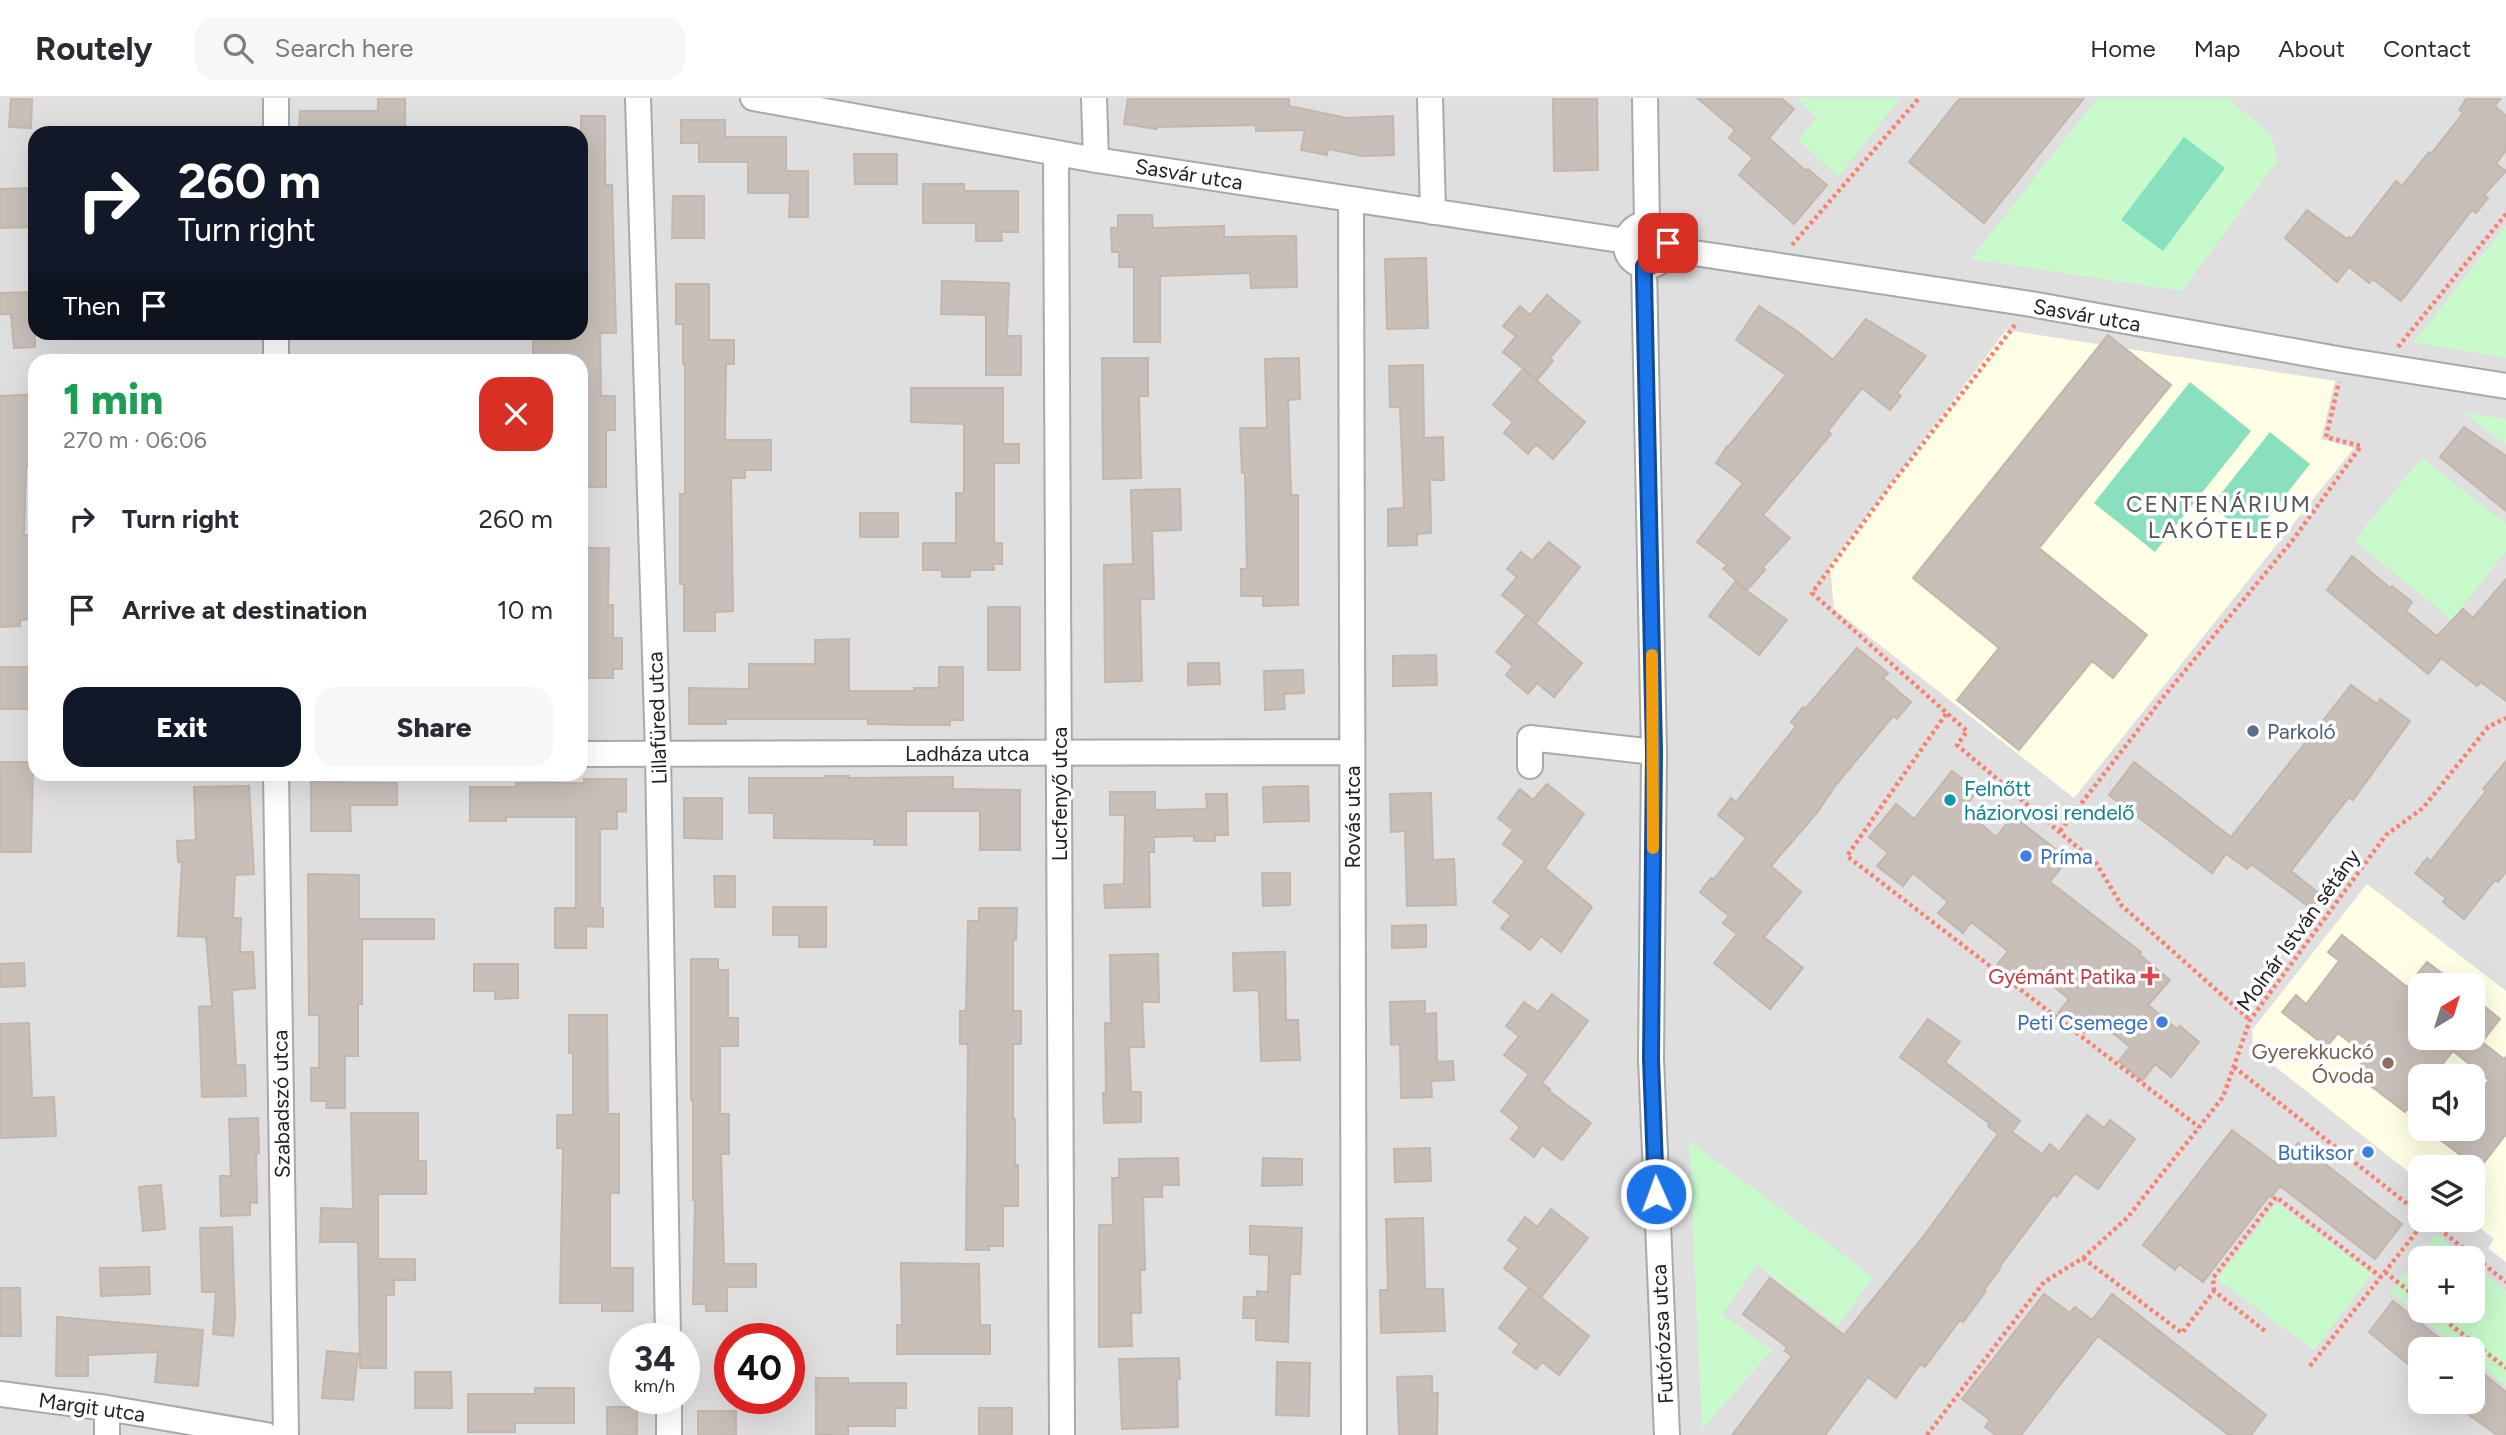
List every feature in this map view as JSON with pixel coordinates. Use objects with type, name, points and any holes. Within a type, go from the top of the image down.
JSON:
[{"type":"street","points":[[276,98],[276,126]]},
{"type":"street","name":"Lillafüred utca","points":[[638,98],[658,754],[668,1323]]},
{"type":"street","name":"Sasvár utca","points":[[753,98],[1056,154],[1626,241]]},
{"type":"street","points":[[1094,98],[1096,160]]},
{"type":"street","points":[[1430,98],[1433,212]]},
{"type":"street","points":[[1645,98],[1647,224]]},
{"type":"street","name":"Lucfenyő utca","points":[[1056,154],[1062,1435]]},
{"type":"street","name":"Rovás utca","points":[[1351,199],[1354,1435]]},
{"type":"street","points":[[1647,224],[1663,232],[1667,237],[1668,249],[1657,264],[1644,266],[1632,261],[1625,248],[1631,231],[1647,224]]},
{"type":"street","name":"Sasvár utca","points":[[1668,249],[2031,304],[2343,360],[2506,386]]},
{"type":"street","name":"Futórózsa utca","points":[[1644,266],[1654,752],[1651,1059],[1667,1435]]},
{"type":"street","points":[[1530,766],[1530,738],[1654,752]]},
{"type":"street","name":"Ladháza utca","points":[[588,754],[1352,752]]},
{"type":"street","name":"Szabadszó utca","points":[[276,781],[286,1435]]},
{"type":"street","name":"Margit utca","points":[[0,1394],[107,1408],[267,1435]]},
{"type":"street","points":[[107,1408],[107,1435]]},
{"type":"street","points":[[669,1414],[669,1435]]},
{"type":"path","points":[[1773,267],[1919,98]]},
{"type":"path","points":[[2383,366],[2506,214]]},
{"type":"path","points":[[2031,304],[1891,485],[1812,593],[1967,731],[1957,745],[2096,863],[2122,906],[2250,1020]]},
{"type":"path","points":[[2060,831],[2165,695],[2292,541],[2361,446],[2326,437],[2343,360]]},
{"type":"path","points":[[1946,714],[1847,856],[2199,1127]]},
{"type":"path","name":"Molnár István sétány","points":[[1927,1435],[2044,1282],[2083,1258],[2127,1218],[2223,1097],[2250,1020],[2386,835],[2423,808],[2488,727],[2506,718]]},
{"type":"path","points":[[2234,1067],[2408,1205]]},
{"type":"path","points":[[2083,1258],[2182,1333],[2214,1291],[2213,1278],[2276,1197],[2408,1292]]},
{"type":"path","points":[[2310,1366],[2417,1232]]},
{"type":"path","points":[[2442,1232],[2506,1282]]},
{"type":"path","points":[[2214,1291],[2264,1331]]},
{"type":"path","points":[[2448,1323],[2506,1368]]},
{"type":"shaded area","points":[[0,98],[2506,98],[2506,1435],[0,1435]]},
{"type":"shaded area","points":[[2006,330],[2335,381],[2321,439],[2354,448],[2074,798],[1834,609],[1830,565]]},
{"type":"shaded area","name":"Gyerekkuckó Óvoda","points":[[2367,884],[2483,973],[2408,973],[2408,1050],[2485,1050],[2485,975],[2506,991],[2506,1262],[2488,1248],[2494,1239],[2485,1232],[2485,1155],[2408,1155],[2408,1172],[2253,1049],[2252,1030]]},
{"type":"green space","points":[[1797,98],[1900,98],[1838,177],[1798,139],[1817,118]]},
{"type":"green space","points":[[2097,98],[2228,98],[2272,136],[2277,161],[2182,291],[1971,259]]},
{"type":"green space","points":[[2184,137],[2225,168],[2163,251],[2121,220]]},
{"type":"green space","points":[[2506,225],[2506,358],[2414,342]]},
{"type":"green space","points":[[2190,382],[2251,431],[2155,552],[2094,503]]},
{"type":"green space","points":[[2464,413],[2506,419],[2506,445]]},
{"type":"green space","points":[[2270,432],[2310,464],[2252,538],[2211,506]]},
{"type":"green space","points":[[2422,458],[2506,524],[2506,551],[2452,620],[2354,540]]},
{"type":"green space","points":[[1689,1141],[1873,1277],[1838,1326],[1757,1265],[1722,1314],[1772,1350],[1702,1429]]},
{"type":"green space","points":[[2277,1203],[2372,1274],[2314,1350],[2217,1279]]},
{"type":"green space","points":[[2437,1234],[2452,1246],[2427,1246]]},
{"type":"green space","points":[[2408,1270],[2408,1307],[2390,1292]]},
{"type":"green space","points":[[2485,1273],[2506,1291],[2506,1387],[2485,1370],[2485,1337],[2445,1337],[2428,1323],[2485,1323]]},
{"type":"building","points":[[11,98],[32,98],[31,126],[9,127]]},
{"type":"building","points":[[378,98],[405,98],[405,126],[299,126],[300,111],[378,111]]},
{"type":"building","points":[[1128,98],[1289,98],[1289,106],[1347,118],[1393,116],[1394,155],[1363,156],[1328,149],[1327,155],[1301,150],[1305,130],[1256,131],[1256,125],[1157,129],[1124,124]]},
{"type":"building","points":[[1553,98],[1597,98],[1598,170],[1554,171]]},
{"type":"building","points":[[1697,98],[1781,98],[1794,109],[1769,138],[1806,171],[1808,169],[1827,185],[1794,224],[1739,175],[1753,158],[1729,138],[1735,130]]},
{"type":"building","points":[[1960,98],[2084,98],[1984,223],[1909,162]]},
{"type":"building","points":[[2467,98],[2501,98],[2495,106],[2506,116],[2506,150],[2496,164],[2506,171],[2484,195],[2488,198],[2476,213],[2472,210],[2401,301],[2373,279],[2369,283],[2349,267],[2337,282],[2285,238],[2307,210],[2347,239],[2351,239],[2396,181],[2402,186],[2429,152],[2431,154],[2463,113],[2459,110]]},
{"type":"building","points":[[581,116],[605,116],[605,185],[612,185],[616,333],[600,333],[601,396],[615,396],[615,430],[606,430],[606,487],[588,487],[588,354],[533,354],[533,340],[588,340],[588,126],[581,126]]},
{"type":"building","points":[[681,120],[725,120],[725,137],[786,137],[786,171],[808,171],[808,217],[789,217],[790,193],[748,193],[748,162],[699,162],[699,143],[681,143]]},
{"type":"building","points":[[854,154],[897,154],[897,184],[855,184]]},
{"type":"building","points":[[923,184],[964,184],[964,191],[1018,191],[1018,232],[1001,232],[1002,241],[976,241],[976,223],[923,223]]},
{"type":"building","points":[[28,188],[28,227],[0,228],[0,189]]},
{"type":"building","points":[[673,196],[704,196],[704,238],[672,238]]},
{"type":"building","points":[[1118,215],[1152,215],[1153,228],[1224,226],[1224,237],[1296,236],[1297,287],[1251,288],[1250,273],[1160,276],[1160,342],[1134,342],[1134,267],[1119,267],[1119,252],[1112,252],[1111,228],[1118,228]]},
{"type":"building","points":[[1426,258],[1428,328],[1387,329],[1385,259]]},
{"type":"building","points":[[942,281],[1009,283],[1007,336],[1021,336],[1021,375],[986,375],[986,315],[941,314]]},
{"type":"building","points":[[676,284],[709,284],[709,340],[734,340],[734,364],[726,364],[725,440],[771,440],[771,470],[745,470],[745,478],[731,478],[733,611],[715,612],[715,631],[684,631],[684,584],[680,584],[680,494],[685,494],[685,364],[683,324],[676,324]]},
{"type":"building","points":[[28,292],[28,340],[35,340],[35,347],[14,348],[11,314],[0,314],[0,293]]},
{"type":"building","points":[[1547,295],[1580,322],[1550,358],[1553,361],[1537,380],[1503,352],[1516,336],[1503,326],[1520,306],[1530,315]]},
{"type":"building","points":[[1759,306],[1797,331],[1833,360],[1866,319],[1926,356],[1897,393],[1901,396],[1890,410],[1862,388],[1828,431],[1831,434],[1763,515],[1790,538],[1763,567],[1765,570],[1747,590],[1723,569],[1727,565],[1697,542],[1743,483],[1716,463],[1786,375],[1736,340]]},
{"type":"building","points":[[2108,335],[2171,385],[2039,548],[2147,635],[2113,678],[2092,661],[2019,750],[1957,700],[1999,648],[1913,578]]},
{"type":"building","points":[[1102,358],[1148,358],[1148,396],[1139,396],[1141,478],[1103,479]]},
{"type":"building","points":[[1299,358],[1300,399],[1288,400],[1291,495],[1298,495],[1298,605],[1263,606],[1263,596],[1241,596],[1241,569],[1247,569],[1245,473],[1242,473],[1240,428],[1267,428],[1265,359]]},
{"type":"building","points":[[1423,365],[1424,438],[1443,437],[1444,480],[1430,480],[1431,533],[1417,534],[1417,545],[1388,546],[1388,509],[1404,508],[1400,407],[1390,407],[1389,366]]},
{"type":"building","points":[[1523,369],[1585,422],[1553,459],[1536,444],[1528,454],[1504,433],[1513,422],[1493,405]]},
{"type":"building","points":[[911,388],[1003,388],[1003,444],[1019,444],[1019,463],[994,463],[994,543],[1002,543],[1002,564],[993,564],[994,570],[970,570],[970,577],[942,577],[942,570],[923,570],[923,543],[956,543],[956,493],[964,493],[964,424],[911,422]]},
{"type":"building","points":[[28,394],[24,535],[28,535],[28,619],[20,620],[20,626],[0,627],[0,396]]},
{"type":"building","points":[[2464,427],[2506,456],[2506,511],[2440,457]]},
{"type":"building","points":[[1180,489],[1181,530],[1152,531],[1154,599],[1140,599],[1142,681],[1105,682],[1104,565],[1133,564],[1131,490]]},
{"type":"building","points":[[860,513],[898,513],[898,537],[860,537]]},
{"type":"building","points":[[1549,542],[1580,567],[1536,623],[1502,595],[1517,577],[1507,569],[1521,552],[1532,561]]},
{"type":"building","points":[[588,548],[609,548],[608,605],[613,605],[613,638],[622,638],[622,669],[613,669],[613,678],[588,678]]},
{"type":"building","points":[[2352,556],[2390,588],[2392,586],[2412,602],[2406,611],[2437,636],[2463,609],[2473,618],[2506,579],[2506,701],[2481,682],[2477,686],[2441,658],[2428,674],[2327,590]]},
{"type":"building","points":[[1735,582],[1787,620],[1759,655],[1709,616]]},
{"type":"building","points":[[988,607],[1020,607],[1020,670],[988,670]]},
{"type":"building","points":[[1526,615],[1582,663],[1554,697],[1537,683],[1528,694],[1506,675],[1513,666],[1496,652]]},
{"type":"building","points":[[849,639],[849,691],[914,691],[914,688],[939,688],[939,667],[963,667],[963,720],[950,720],[950,725],[868,724],[868,719],[726,719],[726,724],[689,724],[689,688],[749,689],[749,664],[815,664],[815,640]]},
{"type":"building","points":[[1857,648],[1888,673],[1883,678],[1911,702],[1897,719],[1893,716],[1835,786],[1817,813],[1771,866],[1801,892],[1764,937],[1803,968],[1770,1009],[1714,963],[1737,934],[1723,923],[1729,916],[1700,892],[1711,878],[1714,879],[1746,838],[1718,815],[1731,798],[1736,802],[1796,726],[1791,722]]},
{"type":"building","points":[[1436,655],[1437,685],[1393,686],[1393,656]]},
{"type":"building","points":[[1188,663],[1219,663],[1220,684],[1188,685]]},
{"type":"building","points":[[0,667],[28,667],[28,709],[0,709]]},
{"type":"building","points":[[1303,670],[1304,693],[1284,694],[1285,709],[1265,710],[1264,671]]},
{"type":"building","points":[[2351,685],[2377,704],[2380,699],[2410,721],[2353,800],[2349,797],[2291,871],[2321,895],[2311,908],[2251,864],[2247,869],[2226,854],[2212,873],[2109,795],[2134,762],[2231,837]]},
{"type":"building","points":[[2506,761],[2506,872],[2498,882],[2495,880],[2464,919],[2443,902],[2446,898],[2415,873],[2427,858],[2431,861]]},
{"type":"building","points":[[0,762],[28,762],[28,781],[33,781],[31,852],[0,852]]},
{"type":"building","points":[[1952,771],[1978,790],[1963,809],[1996,837],[2013,816],[2068,859],[2050,882],[2141,952],[2139,954],[2170,980],[2148,1005],[2177,1029],[2180,1026],[2199,1042],[2171,1077],[2155,1064],[2142,1081],[2119,1061],[2130,1047],[2096,1019],[2084,1033],[2058,1013],[2069,999],[2033,970],[2021,984],[1997,965],[2008,951],[1971,922],[1963,933],[1938,913],[1948,902],[1913,873],[1903,886],[1877,866],[1888,853],[1869,837],[1896,804],[1914,819]]},
{"type":"building","points":[[953,777],[953,789],[1020,790],[1020,850],[980,850],[980,811],[906,811],[906,845],[874,845],[874,839],[774,838],[774,813],[749,813],[749,778]]},
{"type":"building","points":[[588,779],[626,779],[626,812],[617,811],[617,829],[600,829],[600,908],[603,908],[603,927],[586,926],[586,948],[555,948],[555,908],[576,908],[576,817],[506,817],[506,821],[470,821],[470,787],[516,787],[516,783],[584,783]]},
{"type":"building","points":[[311,782],[397,783],[397,805],[350,805],[351,831],[311,831]]},
{"type":"building","points":[[1547,784],[1584,814],[1545,868],[1592,907],[1561,952],[1541,936],[1530,950],[1501,928],[1511,915],[1493,902],[1525,861],[1503,844],[1513,830],[1498,818],[1520,789],[1533,800]]},
{"type":"building","points":[[249,786],[254,874],[235,875],[233,918],[241,918],[240,952],[253,952],[255,988],[232,990],[236,1065],[245,1065],[246,1096],[202,1097],[199,1007],[212,1006],[206,937],[178,936],[182,862],[178,862],[177,841],[196,840],[194,787]]},
{"type":"building","points":[[1308,786],[1309,821],[1264,822],[1263,787]]},
{"type":"building","points":[[1110,792],[1155,792],[1155,810],[1207,809],[1206,794],[1227,794],[1228,835],[1215,835],[1215,841],[1194,841],[1194,836],[1154,837],[1154,852],[1149,852],[1150,907],[1105,908],[1104,885],[1124,884],[1125,815],[1110,815]]},
{"type":"building","points":[[1431,793],[1433,860],[1454,859],[1456,905],[1407,906],[1405,831],[1391,832],[1390,794]]},
{"type":"building","points":[[684,798],[722,798],[722,839],[684,838]]},
{"type":"building","points":[[1262,873],[1290,873],[1290,905],[1263,906]]},
{"type":"building","points":[[308,874],[359,875],[359,919],[434,919],[434,939],[362,939],[362,1004],[358,1004],[358,1056],[345,1056],[345,1108],[326,1108],[327,1101],[311,1101],[311,1068],[319,1068],[319,1015],[309,1015]]},
{"type":"building","points":[[714,876],[735,876],[735,907],[715,907]]},
{"type":"building","points":[[773,907],[826,907],[826,947],[799,947],[799,935],[773,935]]},
{"type":"building","points":[[979,908],[1017,908],[1016,940],[1013,940],[1013,1011],[1021,1011],[1021,1044],[1013,1044],[1013,1119],[1015,1165],[1018,1165],[1018,1206],[1003,1206],[1003,1246],[989,1246],[989,1250],[966,1250],[968,1044],[960,1044],[960,1011],[966,1011],[968,921],[979,921]]},
{"type":"building","points":[[1426,925],[1426,947],[1392,948],[1392,926]]},
{"type":"building","points":[[2342,935],[2408,986],[2408,1050],[2485,1050],[2485,1044],[2504,1059],[2506,1057],[2506,1134],[2485,1161],[2485,1155],[2460,1155],[2442,1141],[2485,1141],[2485,1085],[2489,1080],[2485,1077],[2485,1064],[2469,1064],[2453,1051],[2443,1064],[2408,1064],[2408,1108],[2405,1112],[2354,1073],[2367,1056],[2338,1033],[2327,1047],[2282,1012],[2296,995],[2306,1004],[2339,961],[2328,952]]},
{"type":"building","points":[[1285,952],[1286,1020],[1298,1020],[1300,1060],[1261,1061],[1259,990],[1234,991],[1233,953]]},
{"type":"building","points":[[1158,954],[1159,1002],[1142,1002],[1144,1047],[1129,1047],[1131,1092],[1141,1092],[1141,1122],[1104,1123],[1105,1023],[1111,1023],[1110,955]]},
{"type":"building","points":[[691,959],[718,959],[718,970],[728,970],[728,1018],[738,1018],[738,1046],[720,1046],[720,1114],[729,1114],[729,1154],[721,1154],[724,1264],[756,1264],[756,1287],[727,1287],[727,1311],[706,1311],[706,1304],[693,1304],[695,1200],[691,1100]]},
{"type":"building","points":[[2427,962],[2441,973],[2418,973]]},
{"type":"building","points":[[24,963],[25,986],[0,987],[0,964]]},
{"type":"building","points":[[474,964],[518,964],[518,998],[495,999],[495,991],[474,991]]},
{"type":"building","points":[[1552,994],[1588,1021],[1542,1083],[1591,1123],[1562,1160],[1542,1145],[1534,1157],[1511,1139],[1520,1127],[1501,1111],[1529,1074],[1504,1055],[1519,1036],[1506,1026],[1524,1002],[1538,1012]]},
{"type":"building","points":[[1425,1001],[1425,1014],[1436,1013],[1437,1062],[1453,1061],[1454,1080],[1431,1081],[1432,1097],[1401,1098],[1400,1044],[1391,1045],[1390,1002]]},
{"type":"building","points":[[2485,1007],[2500,1019],[2485,1038]]},
{"type":"building","points":[[569,1015],[607,1015],[608,1114],[619,1114],[619,1193],[610,1193],[610,1268],[633,1268],[633,1311],[602,1311],[602,1303],[560,1303],[563,1148],[557,1148],[557,1115],[573,1115],[573,1053],[569,1053]]},
{"type":"building","points":[[1928,1019],[1960,1042],[1945,1062],[2020,1121],[2012,1132],[2042,1154],[2050,1144],[2059,1152],[2087,1115],[2104,1128],[2110,1120],[2135,1139],[2098,1189],[2075,1173],[2057,1197],[2054,1194],[2000,1266],[1984,1290],[1986,1291],[1963,1322],[1960,1320],[1925,1367],[1920,1364],[1896,1398],[1868,1377],[1825,1435],[1732,1435],[1792,1356],[1785,1351],[1787,1347],[1743,1314],[1770,1278],[1844,1335],[1923,1237],[1998,1134],[1988,1126],[1990,1124],[1900,1057]]},
{"type":"building","points":[[29,1023],[32,1098],[54,1097],[56,1136],[0,1138],[0,1024]]},
{"type":"building","points":[[351,1113],[418,1113],[418,1161],[426,1161],[426,1194],[378,1194],[378,1259],[415,1259],[415,1280],[394,1280],[394,1295],[386,1295],[386,1368],[360,1368],[358,1242],[320,1242],[321,1208],[353,1209]]},
{"type":"building","points":[[258,1118],[257,1203],[250,1202],[250,1215],[221,1216],[220,1176],[231,1176],[229,1119]]},
{"type":"building","points":[[2232,1130],[2280,1166],[2298,1143],[2402,1224],[2375,1259],[2280,1186],[2269,1196],[2203,1282],[2179,1264],[2175,1270],[2143,1245]]},
{"type":"building","points":[[1430,1148],[1431,1181],[1395,1182],[1394,1149]]},
{"type":"building","points":[[1178,1158],[1179,1185],[1162,1185],[1162,1197],[1143,1197],[1145,1270],[1140,1270],[1141,1313],[1131,1313],[1132,1346],[1099,1347],[1099,1225],[1113,1225],[1112,1178],[1119,1178],[1119,1159]]},
{"type":"building","points":[[1263,1158],[1302,1159],[1302,1185],[1262,1186]]},
{"type":"building","points":[[161,1185],[165,1229],[143,1231],[139,1187]]},
{"type":"building","points":[[1551,1209],[1588,1238],[1541,1297],[1504,1268],[1519,1248],[1508,1240],[1525,1217],[1537,1227]]},
{"type":"building","points":[[1423,1218],[1425,1289],[1443,1289],[1445,1331],[1381,1333],[1380,1290],[1388,1290],[1386,1219]]},
{"type":"building","points":[[1250,1226],[1302,1228],[1300,1274],[1290,1274],[1288,1342],[1256,1340],[1256,1318],[1243,1318],[1244,1297],[1257,1297],[1257,1291],[1268,1292],[1269,1255],[1250,1254]]},
{"type":"building","points":[[232,1227],[235,1317],[233,1336],[213,1334],[216,1292],[202,1292],[200,1228]]},
{"type":"building","points":[[901,1263],[979,1264],[980,1325],[990,1325],[990,1354],[897,1354],[897,1325],[902,1325]]},
{"type":"building","points":[[149,1267],[150,1294],[101,1296],[100,1268]]},
{"type":"building","points":[[0,1288],[20,1288],[21,1336],[0,1336]]},
{"type":"building","points":[[1529,1288],[1589,1336],[1559,1375],[1542,1362],[1536,1369],[1513,1352],[1519,1344],[1499,1328]]},
{"type":"building","points":[[2044,1294],[2070,1313],[2075,1307],[2092,1320],[2112,1294],[2266,1415],[2251,1435],[2229,1435],[2098,1336],[2021,1435],[1996,1435],[1985,1427],[1990,1420],[1962,1399]]},
{"type":"building","points":[[2393,1301],[2408,1313],[2408,1323],[2420,1323],[2438,1337],[2408,1337],[2408,1364],[2369,1332]]},
{"type":"building","points":[[57,1317],[203,1330],[198,1386],[155,1382],[158,1352],[88,1355],[88,1376],[56,1376]]},
{"type":"building","points":[[327,1351],[358,1354],[353,1400],[322,1398]]},
{"type":"building","points":[[1179,1358],[1178,1427],[1122,1429],[1119,1359]]},
{"type":"building","points":[[1277,1362],[1310,1363],[1309,1416],[1276,1415]]},
{"type":"building","points":[[415,1372],[451,1372],[452,1408],[415,1408]]},
{"type":"building","points":[[2485,1375],[2506,1392],[2506,1435],[2497,1435],[2468,1414],[2485,1414]]},
{"type":"building","points":[[1432,1376],[1432,1393],[1438,1393],[1437,1435],[1399,1435],[1397,1377]]},
{"type":"building","points":[[816,1378],[848,1378],[848,1383],[906,1383],[906,1408],[895,1408],[895,1426],[848,1426],[848,1435],[816,1434]]},
{"type":"building","points":[[535,1388],[574,1388],[574,1423],[515,1423],[515,1432],[468,1432],[468,1394],[535,1394]]},
{"type":"building","points":[[607,1407],[609,1414],[637,1414],[637,1435],[607,1435]]},
{"type":"building","points":[[979,1408],[1012,1408],[1012,1435],[979,1435]]},
{"type":"building","points":[[700,1411],[736,1414],[736,1435],[698,1435]]},
{"type":"slow traffic","points":[[1652,655],[1653,848]]},
{"type":"place","name":"Parkoló","points":[[2253,731]]},
{"type":"place","name":"Felnőtt háziorvosi rendelő","points":[[1950,800]]},
{"type":"place","name":"Príma","points":[[2026,856]]},
{"type":"place","name":"Gyémánt Patika","points":[[2150,976]]},
{"type":"place","name":"Peti Csemege","points":[[2162,1022]]},
{"type":"place","name":"Gyerekkuckó Óvoda","points":[[2388,1063]]},
{"type":"place","name":"Butiksor","points":[[2368,1152]]},
{"type":"district","name":"CENTENÁRIUM LAKÓTELEP","points":[[2219,517]]},
{"type":"route","points":[[1656,1194],[1651,1059],[1654,752],[1644,266],[1657,264],[1665,255],[1668,243]]}]
